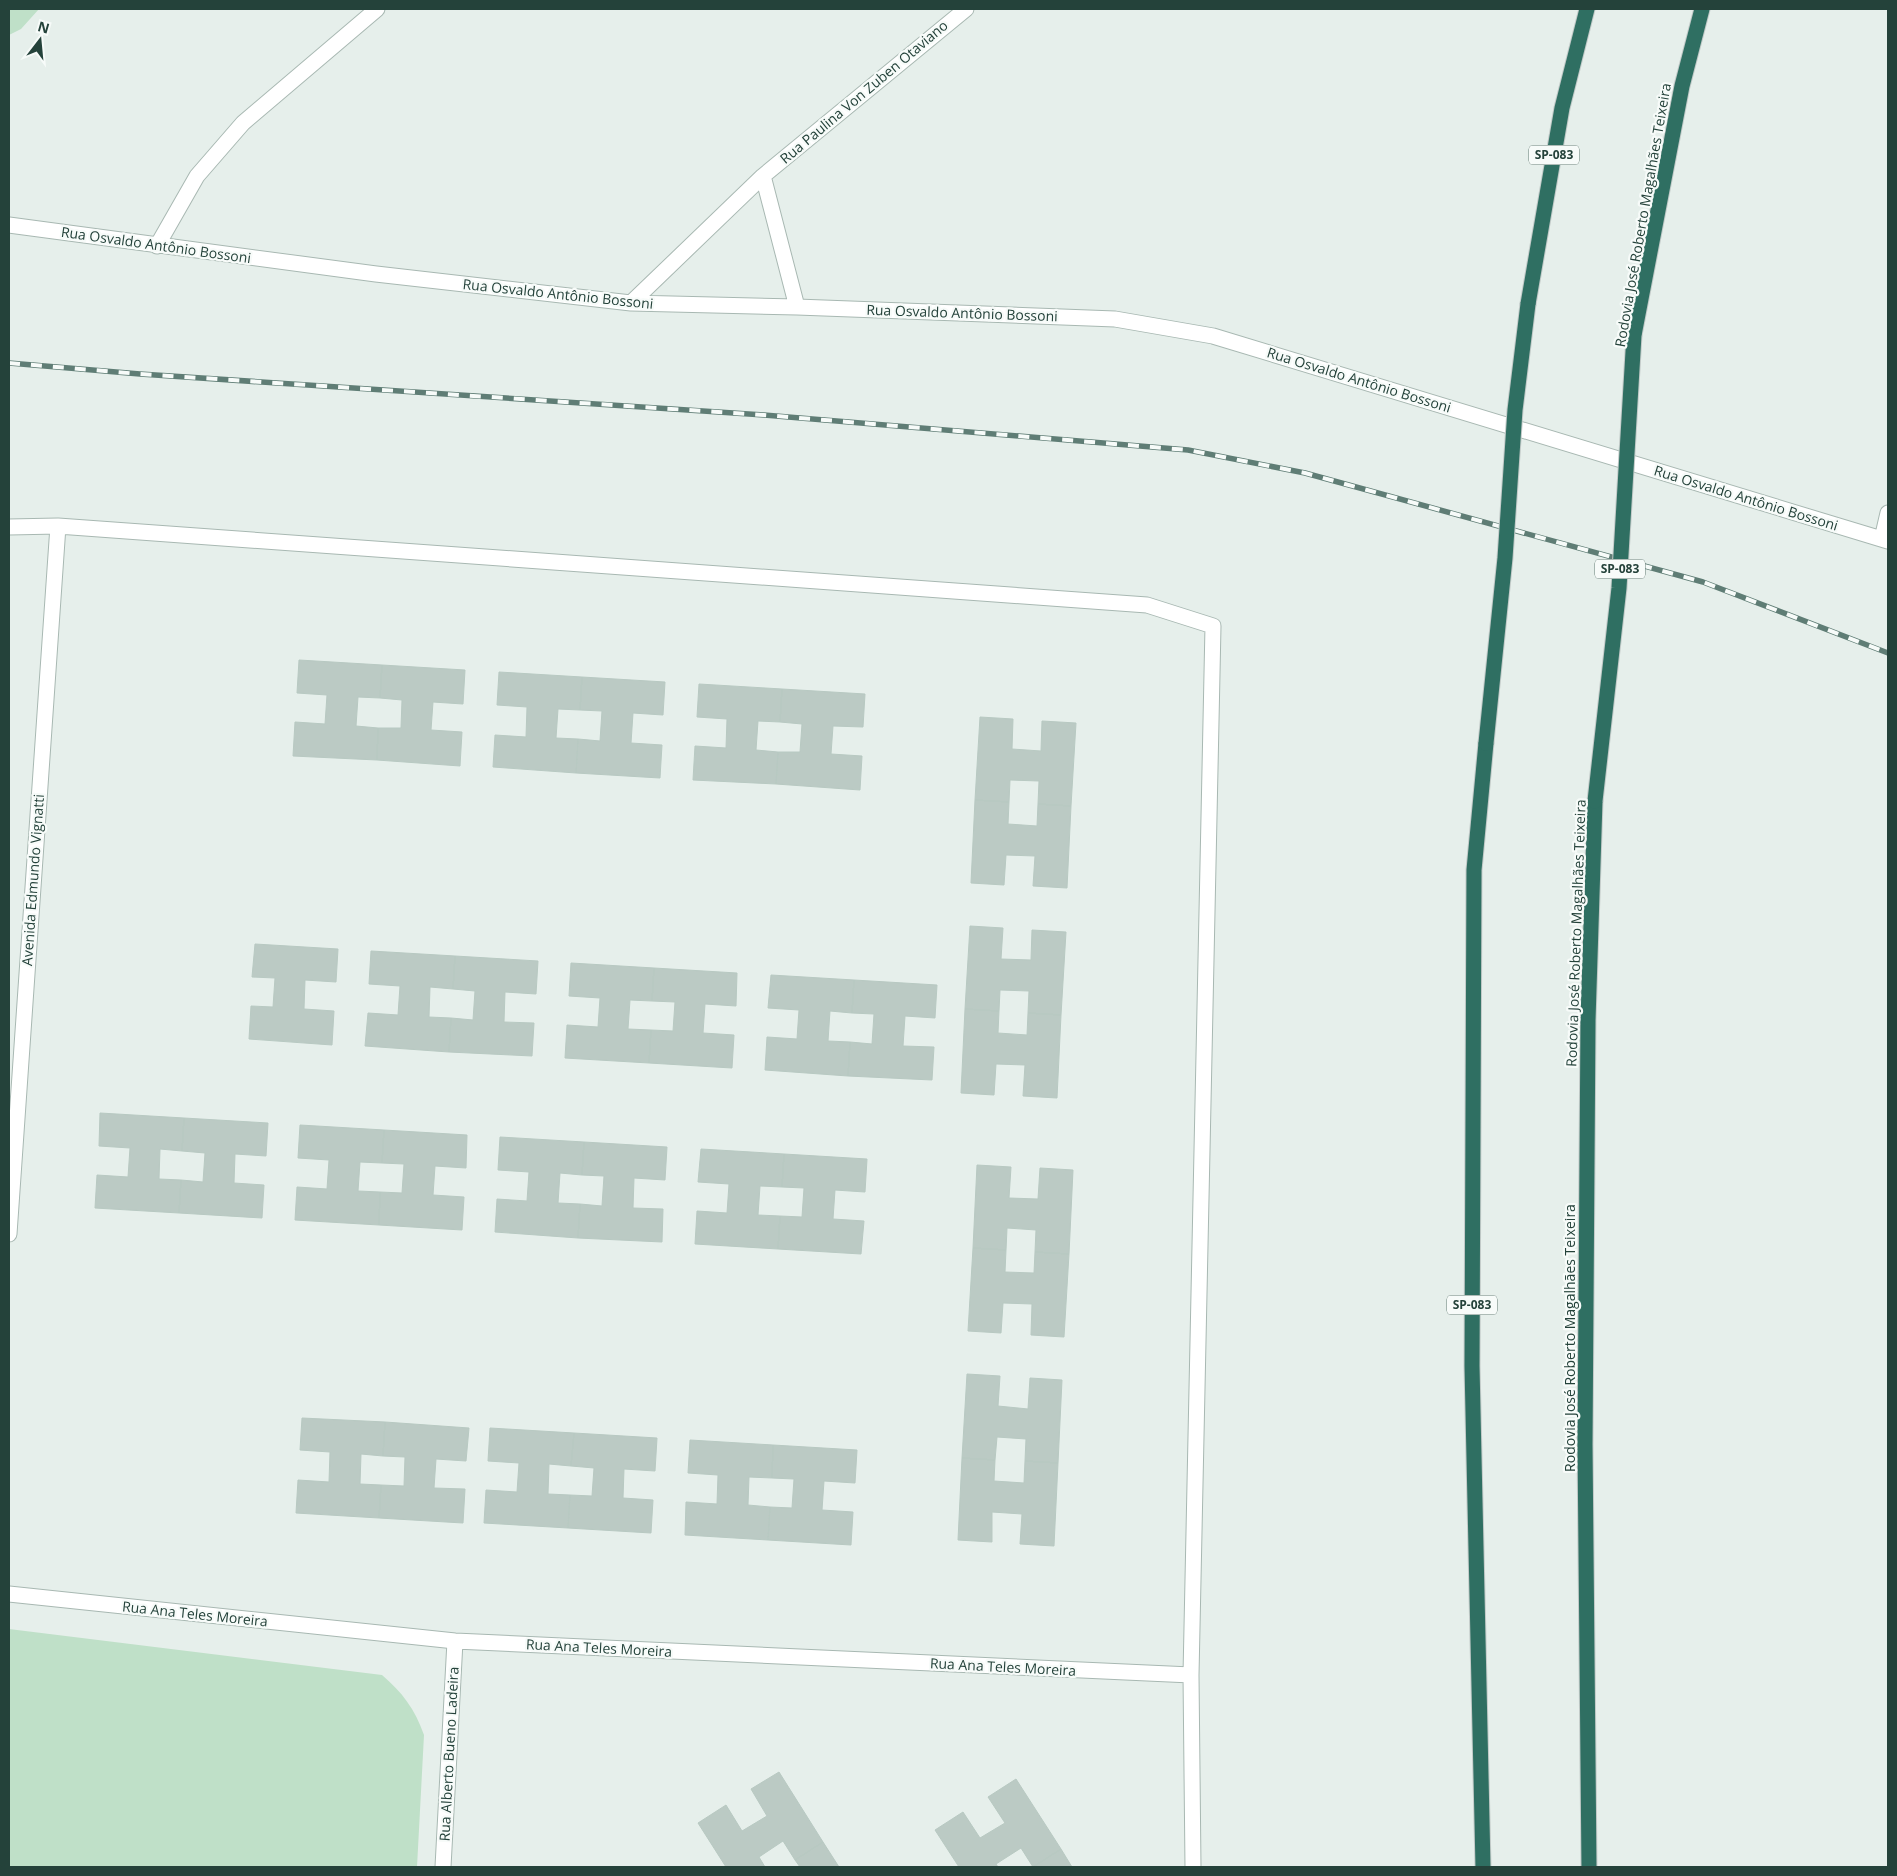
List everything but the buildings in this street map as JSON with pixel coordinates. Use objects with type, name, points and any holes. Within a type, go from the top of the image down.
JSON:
[{"type":"highway","name":"SP-083","points":[[1484,1867],[1472,1356],[1474,870],[1505,558],[1515,410],[1528,304],[1562,108],[1587,9]]},
{"type":"highway","name":"Rodovia José Roberto Magalhães Teixeira","points":[[1589,1867],[1585,1435],[1588,1020],[1595,801],[1619,588],[1634,335],[1682,86],[1702,9]]},
{"type":"street","points":[[157,246],[197,176],[243,123],[377,9]]},
{"type":"street","name":"Rua Paulina Von Zuben Otaviano","points":[[631,303],[763,176],[966,9]]},
{"type":"street","points":[[763,176],[797,307]]},
{"type":"street","name":"Rua Osvaldo Antônio Bossoni","points":[[9,225],[376,274],[631,303],[797,307],[1115,320],[1212,336],[1885,540]]},
{"type":"street","points":[[1885,540],[1888,513]]},
{"type":"street","points":[[9,527],[58,526],[1147,606],[1213,626],[1190,1675],[1193,1867]]},
{"type":"street","name":"Avenida Edmundo Vignatti","points":[[9,1234],[58,526]]},
{"type":"street","name":"Rua Ana Teles Moreira","points":[[9,1594],[456,1641],[1190,1675]]},
{"type":"street","name":"Rua Alberto Bueno Ladeira","points":[[443,1867],[456,1641]]},
{"type":"green space","points":[[9,9],[39,9],[21,29],[9,35]]},
{"type":"green space","points":[[9,1629],[382,1675],[407,1702],[424,1735],[417,1867],[9,1867]]},
{"type":"railway","points":[[9,363],[140,374],[764,415],[1188,450],[1305,473],[1703,582],[1888,653]]}]
